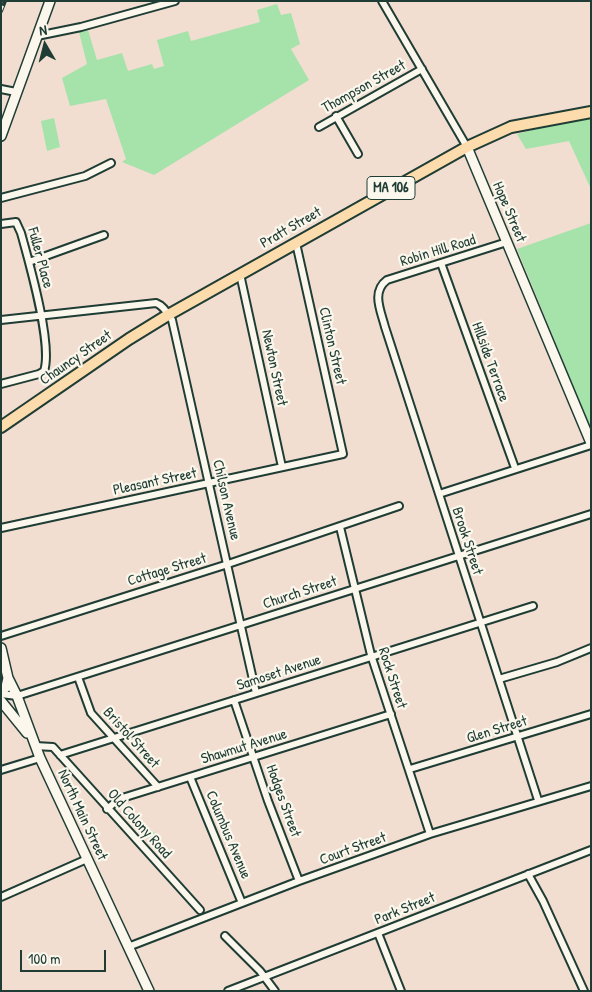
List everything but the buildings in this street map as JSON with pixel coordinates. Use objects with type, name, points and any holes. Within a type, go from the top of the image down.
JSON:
[{"type":"main road","points":[[1,136],[50,1]]},
{"type":"main road","name":"Pratt Street","points":[[168,315],[467,147],[511,127],[591,112]]},
{"type":"main road","name":"Hope Street","points":[[467,147],[591,444]]},
{"type":"main road","name":"Chauncy Street","points":[[1,427],[124,342],[168,315]]},
{"type":"main road","name":"North Main Street","points":[[1,648],[8,678],[17,696],[40,758],[148,991]]},
{"type":"main road","points":[[1,693],[6,688],[8,678]]},
{"type":"main road","points":[[1,701],[21,724],[35,746]]},
{"type":"street","points":[[37,36],[99,22],[175,1]]},
{"type":"street","name":"Hope Street","points":[[382,1],[467,147]]},
{"type":"street","name":"Thompson Street","points":[[319,127],[422,69]]},
{"type":"street","points":[[1,89],[16,92]]},
{"type":"street","points":[[336,116],[358,154]]},
{"type":"street","points":[[1,198],[85,176],[111,162]]},
{"type":"street","name":"Fuller Place","points":[[1,224],[13,222],[17,224],[29,262],[42,315],[46,362],[44,371],[1,384]]},
{"type":"street","points":[[29,262],[76,247],[104,235]]},
{"type":"street","name":"Robin Hill Road","points":[[380,288],[392,279],[507,242]]},
{"type":"street","name":"Clinton Street","points":[[296,243],[343,454]]},
{"type":"street","name":"Hillside Terrace","points":[[441,264],[515,468]]},
{"type":"street","name":"Newton Street","points":[[240,274],[282,467]]},
{"type":"street","name":"Brook Street","points":[[380,288],[377,294],[383,321],[538,800]]},
{"type":"street","points":[[1,320],[156,303],[162,306],[168,315]]},
{"type":"street","name":"Chilson Avenue","points":[[168,315],[172,320],[256,693]]},
{"type":"street","points":[[439,494],[515,468],[543,462],[591,444]]},
{"type":"street","name":"Pleasant Street","points":[[1,528],[343,454]]},
{"type":"street","name":"Cottage Street","points":[[1,636],[228,564],[399,506]]},
{"type":"street","name":"Church Street","points":[[17,696],[591,514]]},
{"type":"street","name":"Rock Street","points":[[340,527],[371,656],[430,834]]},
{"type":"street","name":"Samoset Avenue","points":[[60,755],[480,621],[533,606]]},
{"type":"street","points":[[499,679],[557,662],[591,648]]},
{"type":"street","name":"Bristol Street","points":[[78,676],[91,713],[158,787]]},
{"type":"street","points":[[1,693],[17,696]]},
{"type":"street","name":"Hodges Street","points":[[234,700],[299,881]]},
{"type":"street","name":"Shawmut Avenue","points":[[107,810],[119,800],[391,714]]},
{"type":"street","name":"Glen Street","points":[[410,769],[591,714]]},
{"type":"street","points":[[35,746],[53,747],[60,755]]},
{"type":"street","name":"Old Colony Road","points":[[60,755],[107,810],[200,910]]},
{"type":"street","points":[[1,770],[40,758]]},
{"type":"street","name":"Columbus Avenue","points":[[190,777],[242,903]]},
{"type":"street","name":"Court Street","points":[[128,947],[299,881],[430,834],[538,800],[591,786]]},
{"type":"street","name":"Park Street","points":[[228,991],[591,850]]},
{"type":"street","points":[[1,897],[87,859]]},
{"type":"street","points":[[528,874],[543,901],[584,991]]},
{"type":"street","points":[[378,933],[401,991]]},
{"type":"street","points":[[225,936],[260,971],[263,978],[275,991]]},
{"type":"green space","points":[[277,4],[281,15],[291,13],[300,44],[291,49],[309,80],[154,175],[122,162],[126,159],[106,99],[70,106],[62,78],[87,64],[79,32],[88,30],[97,60],[122,53],[128,71],[152,64],[154,69],[164,66],[157,40],[188,31],[191,41],[260,22],[257,10]]},
{"type":"green space","points":[[54,118],[60,147],[47,151],[41,121]]},
{"type":"green space","points":[[591,118],[591,189],[569,141],[526,149],[517,134],[555,124]]},
{"type":"green space","points":[[591,223],[591,429],[517,249]]},
{"type":"green space","points":[[146,827],[157,834],[159,838],[155,843],[140,830]]},
{"type":"railway","points":[[1,11],[5,1]]}]
